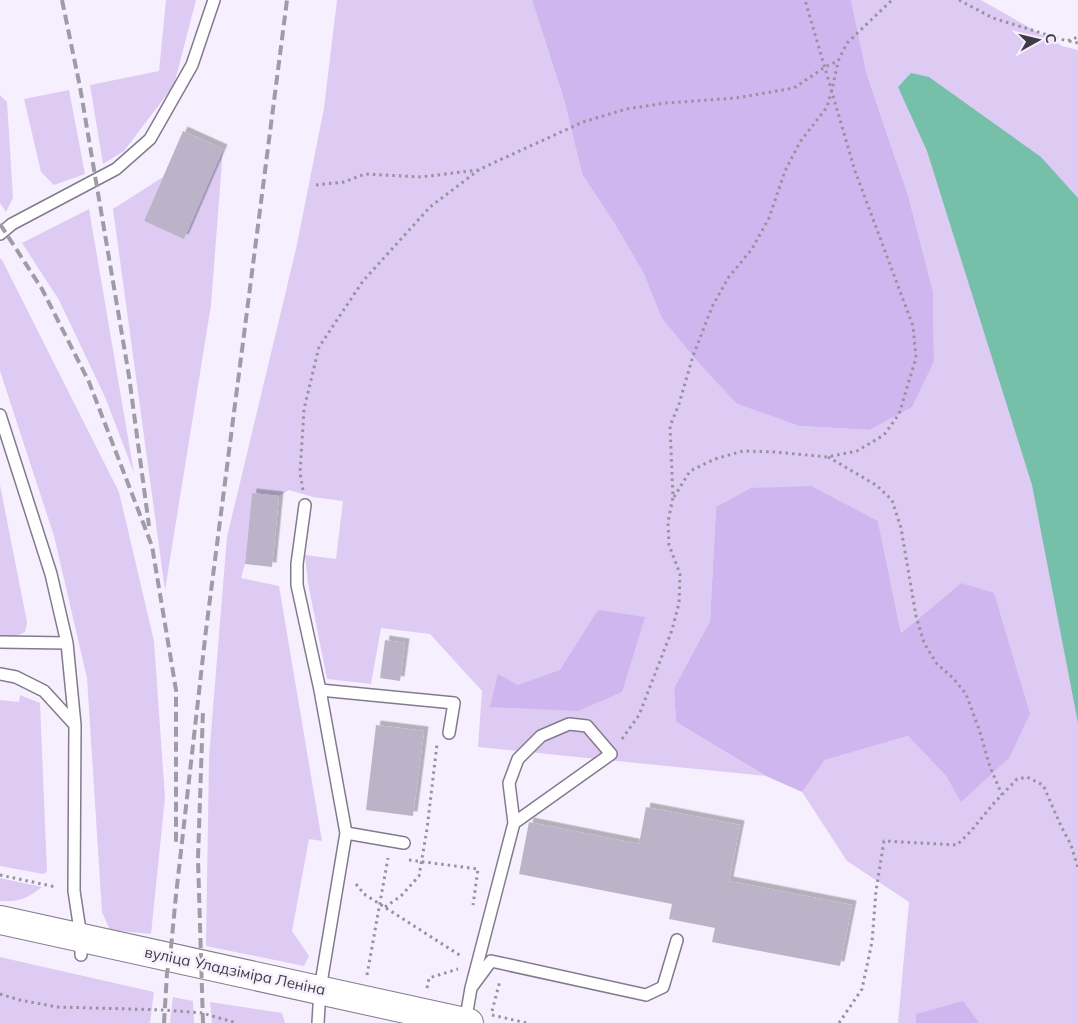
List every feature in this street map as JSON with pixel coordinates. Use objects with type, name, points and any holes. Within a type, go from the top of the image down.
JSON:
[{"type":"main road","name":"вуліца Уладзіміра Леніна","points":[[0,920],[81,946]]},
{"type":"main road","name":"вуліца Уладзіміра Леніна","points":[[0,938],[81,946],[201,964],[319,1006],[394,1023]]},
{"type":"main road","name":"вуліца Уладзіміра Леніна","points":[[319,1006],[474,1013]]},
{"type":"lane","points":[[0,234],[12,224],[116,169],[150,139],[192,65],[214,0]]},
{"type":"lane","points":[[0,415],[51,574],[67,643],[75,725],[74,891],[81,946]]},
{"type":"lane","points":[[305,505],[297,564],[297,585],[320,690],[346,833],[319,1006]]},
{"type":"lane","points":[[0,642],[67,643]]},
{"type":"lane","points":[[0,674],[16,677],[44,691],[75,725]]},
{"type":"lane","points":[[320,690],[454,703],[449,733]]},
{"type":"lane","points":[[474,1013],[514,823],[509,784],[518,759],[541,736],[569,724],[587,726],[611,754],[514,823]]},
{"type":"lane","points":[[346,833],[404,843]]},
{"type":"lane","points":[[474,1013],[491,961],[646,995],[663,987],[677,940]]},
{"type":"path","points":[[673,497],[690,470],[715,458],[743,451],[827,457],[857,451],[884,435],[899,414],[916,358],[913,326],[855,171],[805,0]]},
{"type":"path","points":[[611,754],[639,715],[672,630],[679,603],[680,574],[669,544],[668,522],[673,497],[670,426],[679,404],[693,356],[712,307],[728,278],[752,249],[769,218],[785,171],[800,142],[827,107],[838,62],[847,43],[892,0]]},
{"type":"path","points":[[960,0],[993,18],[1078,43]]},
{"type":"path","points":[[1067,41],[1078,37]]},
{"type":"path","points":[[305,505],[300,473],[304,409],[319,347],[363,281],[430,207],[480,169],[583,122],[626,109],[666,102],[736,98],[794,88],[825,67],[838,62]]},
{"type":"path","points":[[316,185],[344,182],[365,174],[421,177],[480,169]]},
{"type":"path","points":[[827,457],[876,485],[892,500],[901,528],[916,616],[924,643],[937,664],[953,678],[966,694],[990,767],[1002,795]]},
{"type":"path","points":[[385,907],[401,896],[419,876],[438,740]]},
{"type":"path","points":[[838,1023],[862,989],[872,942],[876,891],[884,842],[957,845],[1017,780],[1027,777],[1043,785],[1071,845],[1078,868]]},
{"type":"path","points":[[380,856],[396,858]]},
{"type":"path","points":[[367,976],[388,857]]},
{"type":"path","points":[[404,859],[478,869],[472,908]]},
{"type":"path","points":[[0,875],[74,891]]},
{"type":"path","points":[[353,880],[364,894],[464,957]]},
{"type":"path","points":[[474,1013],[505,964]]},
{"type":"path","points":[[427,988],[429,978],[462,968]]},
{"type":"path","points":[[360,975],[373,977]]},
{"type":"path","points":[[421,987],[427,988],[474,1013],[527,1023]]},
{"type":"path","points":[[0,994],[57,1007],[202,1013],[238,1023]]},
{"type":"shaded area","points":[[166,0],[196,0],[174,85],[124,151],[103,164],[90,85],[159,71]]},
{"type":"shaded area","points":[[337,0],[532,0],[565,103],[582,174],[644,274],[661,317],[737,404],[799,426],[869,430],[934,361],[933,291],[908,195],[867,75],[851,0],[981,0],[1062,46],[1078,50],[1078,1023],[898,1023],[909,902],[847,861],[802,792],[825,760],[908,736],[946,776],[961,801],[961,583],[901,633],[878,521],[716,507],[710,621],[674,688],[676,722],[766,776],[478,747],[482,691],[430,634],[381,628],[371,684],[327,679],[308,583],[305,555],[336,559],[343,501],[313,497],[289,490],[279,496],[252,493],[245,564],[241,578],[279,586],[322,841],[309,839],[292,931],[309,956],[304,966],[206,946],[209,757],[227,537],[296,249],[324,108]]},
{"type":"shaded area","points":[[532,0],[851,0],[867,75],[908,195],[933,291],[934,361],[912,407],[869,430],[799,426],[737,404],[698,362],[661,317],[644,274],[582,174],[565,103]]},
{"type":"shaded area","points":[[911,73],[929,77],[1041,157],[1078,198],[1078,723],[1032,485],[927,151],[898,87]]},
{"type":"shaded area","points":[[69,90],[85,174],[54,185],[41,172],[24,99]]},
{"type":"shaded area","points":[[0,95],[7,102],[13,198],[6,212],[0,203]]},
{"type":"shaded area","points":[[223,149],[211,305],[165,590],[113,209],[163,177],[144,221],[184,238]]},
{"type":"shaded area","points":[[89,209],[134,473],[105,397],[59,300],[22,243]]},
{"type":"shaded area","points":[[1,258],[119,492],[154,641],[165,798],[151,934],[110,930],[102,912],[87,678],[54,536],[0,371]]},
{"type":"shaded area","points":[[0,485],[27,622],[25,632],[10,639],[0,641]]},
{"type":"shaded area","points":[[811,486],[878,521],[901,633],[961,583],[994,593],[1030,714],[1009,758],[961,802],[946,776],[908,736],[825,760],[802,792],[766,776],[676,722],[674,688],[710,621],[716,507],[751,488]]},
{"type":"shaded area","points":[[598,610],[645,617],[622,692],[578,711],[490,707],[498,674],[518,685],[560,670]]},
{"type":"shaded area","points":[[20,695],[40,703],[47,872],[43,874],[0,866],[0,700],[19,702]]},
{"type":"shaded area","points":[[0,878],[42,887],[22,899],[0,901]]},
{"type":"shaded area","points":[[0,957],[154,992],[150,1023],[0,1023]]},
{"type":"shaded area","points":[[173,997],[193,1001],[194,1023],[170,1023]]},
{"type":"shaded area","points":[[963,1001],[979,1023],[916,1023],[916,1014]]},
{"type":"shaded area","points":[[210,1002],[282,1013],[285,1023],[212,1023]]},
{"type":"building","points":[[183,131],[223,149],[184,239],[144,221]]},
{"type":"building","points":[[252,493],[279,496],[272,567],[245,564]]},
{"type":"building","points":[[385,640],[405,643],[400,681],[380,678]]},
{"type":"building","points":[[376,725],[424,731],[413,816],[366,810]]},
{"type":"building","points":[[646,807],[740,825],[729,881],[852,905],[840,966],[712,942],[715,928],[669,919],[672,904],[519,874],[529,822],[639,844]]},
{"type":"railway","points":[[62,0],[80,87],[129,376],[149,526]]},
{"type":"railway","points":[[164,1023],[167,973],[206,630],[287,0]]},
{"type":"railway","points":[[0,224],[42,289],[89,382],[152,546],[176,690],[176,842]]},
{"type":"railway","points":[[203,710],[198,859],[203,1023]]}]
